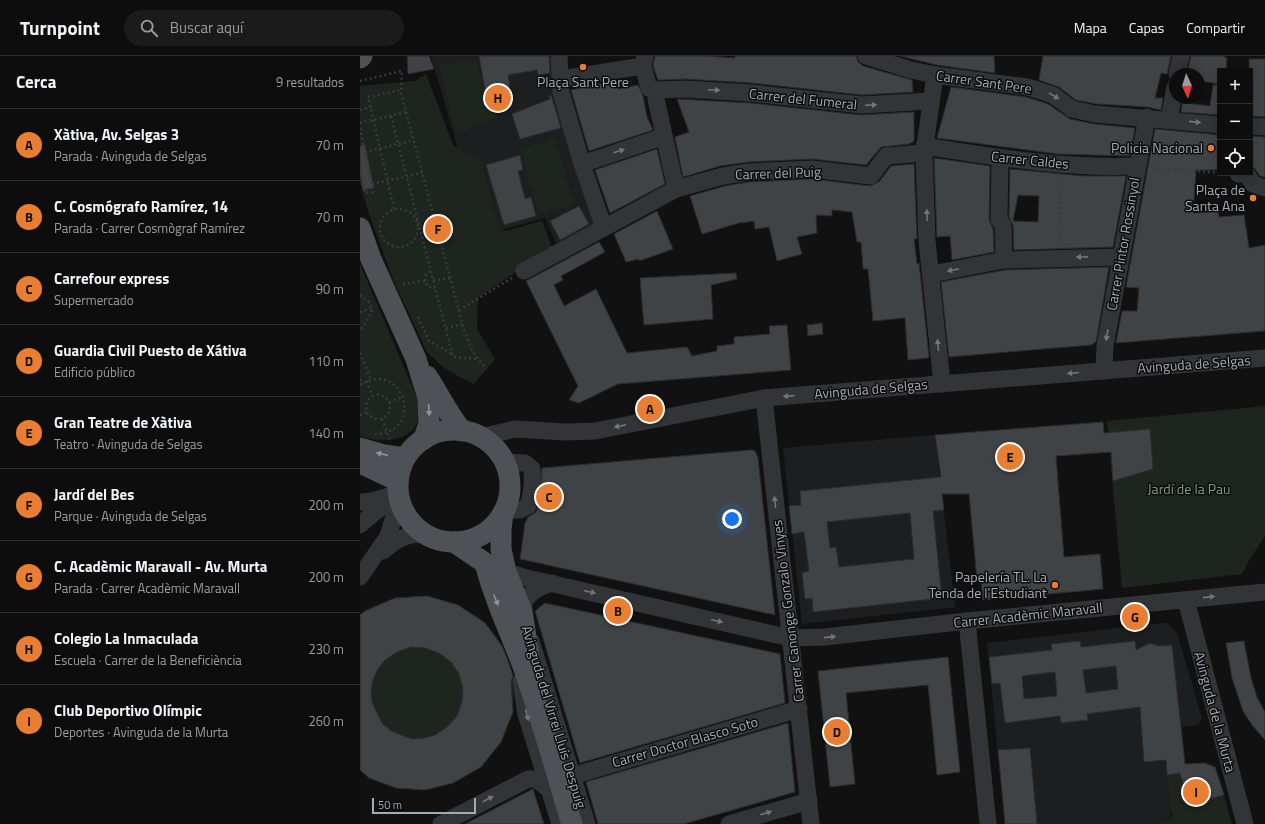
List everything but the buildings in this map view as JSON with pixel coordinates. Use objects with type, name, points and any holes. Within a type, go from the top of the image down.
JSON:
[{"type":"main road","points":[[360,228],[416,359],[428,398],[429,423],[424,439]]},
{"type":"main road","points":[[416,359],[440,396],[452,418],[472,434],[493,446],[508,470],[510,485],[508,500],[504,512],[494,525],[483,534],[469,540],[454,542],[439,540],[425,534],[409,520],[398,491],[400,469],[414,447],[424,439],[436,433],[449,430],[472,434]]},
{"type":"main road","points":[[360,448],[384,456],[406,458]]},
{"type":"main road","points":[[360,463],[398,491]]},
{"type":"main road","name":"Avinguda del Virrei Lluís Despuig","points":[[504,512],[501,538],[506,572],[522,611],[535,701]]},
{"type":"main road","points":[[454,542],[485,563]]},
{"type":"main road","name":"Avinguda del Virrei Lluís Despuig","points":[[485,563],[491,588],[517,649],[535,701],[572,824]]},
{"type":"street","points":[[559,56],[561,86],[582,164],[604,228]]},
{"type":"street","name":"Carrer Sant Pere","points":[[866,56],[911,63],[934,75],[1028,87],[1053,95],[1072,109],[1095,114],[1147,117],[1217,125]]},
{"type":"street","points":[[1178,68],[1181,56]]},
{"type":"street","points":[[561,86],[644,61],[649,88],[657,90],[656,99],[676,188]]},
{"type":"street","points":[[934,75],[924,150],[928,241],[942,384]]},
{"type":"street","name":"Carrer del Fumeral","points":[[657,90],[751,93],[862,105],[930,101]]},
{"type":"street","points":[[1169,120],[1172,104]]},
{"type":"street","name":"Carrer Pintor Rossinyol","points":[[1104,371],[1105,346],[1147,117]]},
{"type":"street","points":[[1253,126],[1265,127]]},
{"type":"street","points":[[582,164],[656,139]]},
{"type":"street","name":"Carrer del Puig","points":[[524,271],[676,188],[736,173],[748,172],[812,170],[871,176],[886,156],[924,150]]},
{"type":"street","name":"Carrer Caldes","points":[[924,150],[1061,165],[1137,166]]},
{"type":"street","points":[[1000,158],[999,220],[1003,225],[1004,260]]},
{"type":"street","points":[[1248,176],[1253,184],[1265,188]]},
{"type":"street","points":[[932,274],[1004,260],[1059,257],[1121,257]]},
{"type":"street","name":"Avinguda de Selgas","points":[[472,434],[515,429],[566,432],[595,431],[764,398],[1265,358]]},
{"type":"street","name":"Carrer Canonge Gonzalo Vinyes","points":[[764,398],[812,824]]},
{"type":"street","points":[[360,502],[372,501],[398,491]]},
{"type":"street","points":[[360,525],[386,504],[398,491]]},
{"type":"street","points":[[360,577],[374,559],[388,536],[398,491]]},
{"type":"street","points":[[374,559],[397,539],[406,536],[425,534]]},
{"type":"street","name":"Carrer Acadèmic Maravall","points":[[485,563],[506,572],[791,638],[825,637],[967,621],[1265,592]]},
{"type":"street","name":"Avinguda del Virrei Lluís Despuig","points":[[552,583],[538,587],[532,591],[527,596],[522,611],[587,824]]},
{"type":"street","name":"Avinguda de la Murta","points":[[1186,600],[1245,824]]},
{"type":"street","points":[[967,621],[988,824]]},
{"type":"street","name":"Avinguda del Virrei Lluís Despuig","points":[[517,649],[526,714],[560,824]]},
{"type":"street","name":"Carrer Doctor Blasco Soto","points":[[572,776],[799,709]]},
{"type":"street","points":[[441,824],[528,779],[536,779],[550,790]]},
{"type":"street","points":[[729,824],[809,801]]},
{"type":"path","points":[[360,81],[402,72],[401,90],[406,112],[459,310],[472,352],[486,369]]},
{"type":"path","points":[[394,209],[368,97],[401,90]]},
{"type":"path","points":[[360,110],[371,108]]},
{"type":"path","points":[[360,123],[406,112]]},
{"type":"path","points":[[391,116],[452,354]]},
{"type":"path","points":[[360,128],[373,192],[365,193],[360,167]]},
{"type":"path","points":[[365,152],[414,140]]},
{"type":"path","points":[[1059,257],[1061,165]]},
{"type":"path","points":[[1137,166],[1217,173]]},
{"type":"path","points":[[372,184],[422,173]]},
{"type":"path","points":[[381,237],[390,246],[403,247],[414,241],[417,236],[418,223],[410,212],[404,210],[394,209],[386,214],[382,218],[380,231],[381,237],[387,250]]},
{"type":"path","points":[[430,271],[426,274],[425,281],[428,287],[435,288]]},
{"type":"path","points":[[459,310],[524,271]]},
{"type":"path","points":[[400,278],[406,292]]},
{"type":"path","points":[[433,280],[450,278]]},
{"type":"path","points":[[403,284],[425,281]]},
{"type":"path","points":[[360,295],[365,298],[372,308],[370,318],[360,331]]},
{"type":"path","points":[[360,312],[376,306]]},
{"type":"path","points":[[416,313],[429,341],[452,354],[453,357],[478,359]]},
{"type":"path","points":[[446,328],[463,324]]},
{"type":"path","points":[[360,354],[371,380]]},
{"type":"path","points":[[360,379],[361,384],[371,380],[385,380],[394,384],[403,397],[405,409],[403,418],[398,425],[382,434]]},
{"type":"path","points":[[367,381],[372,396]]},
{"type":"path","points":[[380,395],[389,402],[390,410],[382,419],[374,418],[367,412],[367,402],[372,396],[380,395]]},
{"type":"path","points":[[389,402],[403,397]]},
{"type":"path","points":[[360,415],[367,412]]},
{"type":"path","points":[[382,419],[387,432]]},
{"type":"shaded area","points":[[431,56],[550,56],[556,97],[596,222],[594,227],[558,248],[545,218],[497,231],[462,163]]},
{"type":"shaded area","points":[[935,435],[955,607],[802,624],[783,448]]},
{"type":"shaded area","points":[[1167,623],[1177,632],[1202,719],[1197,725],[1181,727],[1170,819],[1163,822],[1142,824],[1005,824],[987,643]]},
{"type":"green space","points":[[477,59],[485,98],[488,98],[497,118],[456,134],[439,65]]},
{"type":"green space","points":[[426,74],[453,145],[466,154],[480,157],[499,227],[506,231],[542,221],[553,251],[520,269],[478,298],[477,329],[495,359],[474,384],[445,369],[427,352],[394,282],[369,214],[360,183],[360,86],[415,81]]},
{"type":"green space","points":[[555,138],[574,205],[538,215],[520,148]]},
{"type":"green space","points":[[360,264],[419,405],[417,423],[405,436],[397,439],[378,440],[360,436]]},
{"type":"green space","name":"Jardí de la Pau","points":[[1265,406],[1265,536],[1242,574],[1122,588],[1107,421]]},
{"type":"green space","points":[[427,596],[464,609],[478,617],[488,626],[496,636],[505,653],[509,664],[513,686],[512,707],[507,727],[498,746],[484,762],[468,775],[448,784],[423,789],[412,788],[379,780],[360,770],[360,615],[375,605],[383,602],[401,598]]},
{"type":"green space","points":[[1205,763],[1215,767],[1217,771],[1232,824],[1142,824],[1167,821],[1172,816],[1166,766]]},
{"type":"place","name":"Plaça Sant Pere","points":[[583,67]]},
{"type":"place","name":"Colegio La Inmaculada","points":[[498,98]]},
{"type":"place","name":"Policia Nacional","points":[[1211,148]]},
{"type":"place","name":"Plaça de Santa Ana","points":[[1253,198]]},
{"type":"place","name":"Jardí del Bes","points":[[438,229]]},
{"type":"place","name":"Xàtiva, Av. Selgas 3","points":[[650,409]]},
{"type":"place","name":"Gran Teatre de Xàtiva","points":[[1010,457]]},
{"type":"place","name":"Carrefour express","points":[[549,497]]},
{"type":"place","name":"Papelería TL. La Tenda de l'Estudiant","points":[[1055,585]]},
{"type":"place","name":"C. Cosmógrafo Ramírez, 14","points":[[618,611]]},
{"type":"place","name":"C. Acadèmic Maravall - Av. Murta","points":[[1135,617]]},
{"type":"place","name":"Guardia Civil Puesto de Xátiva","points":[[837,732]]},
{"type":"place","name":"Club Deportivo Olímpic","points":[[1196,792]]}]
